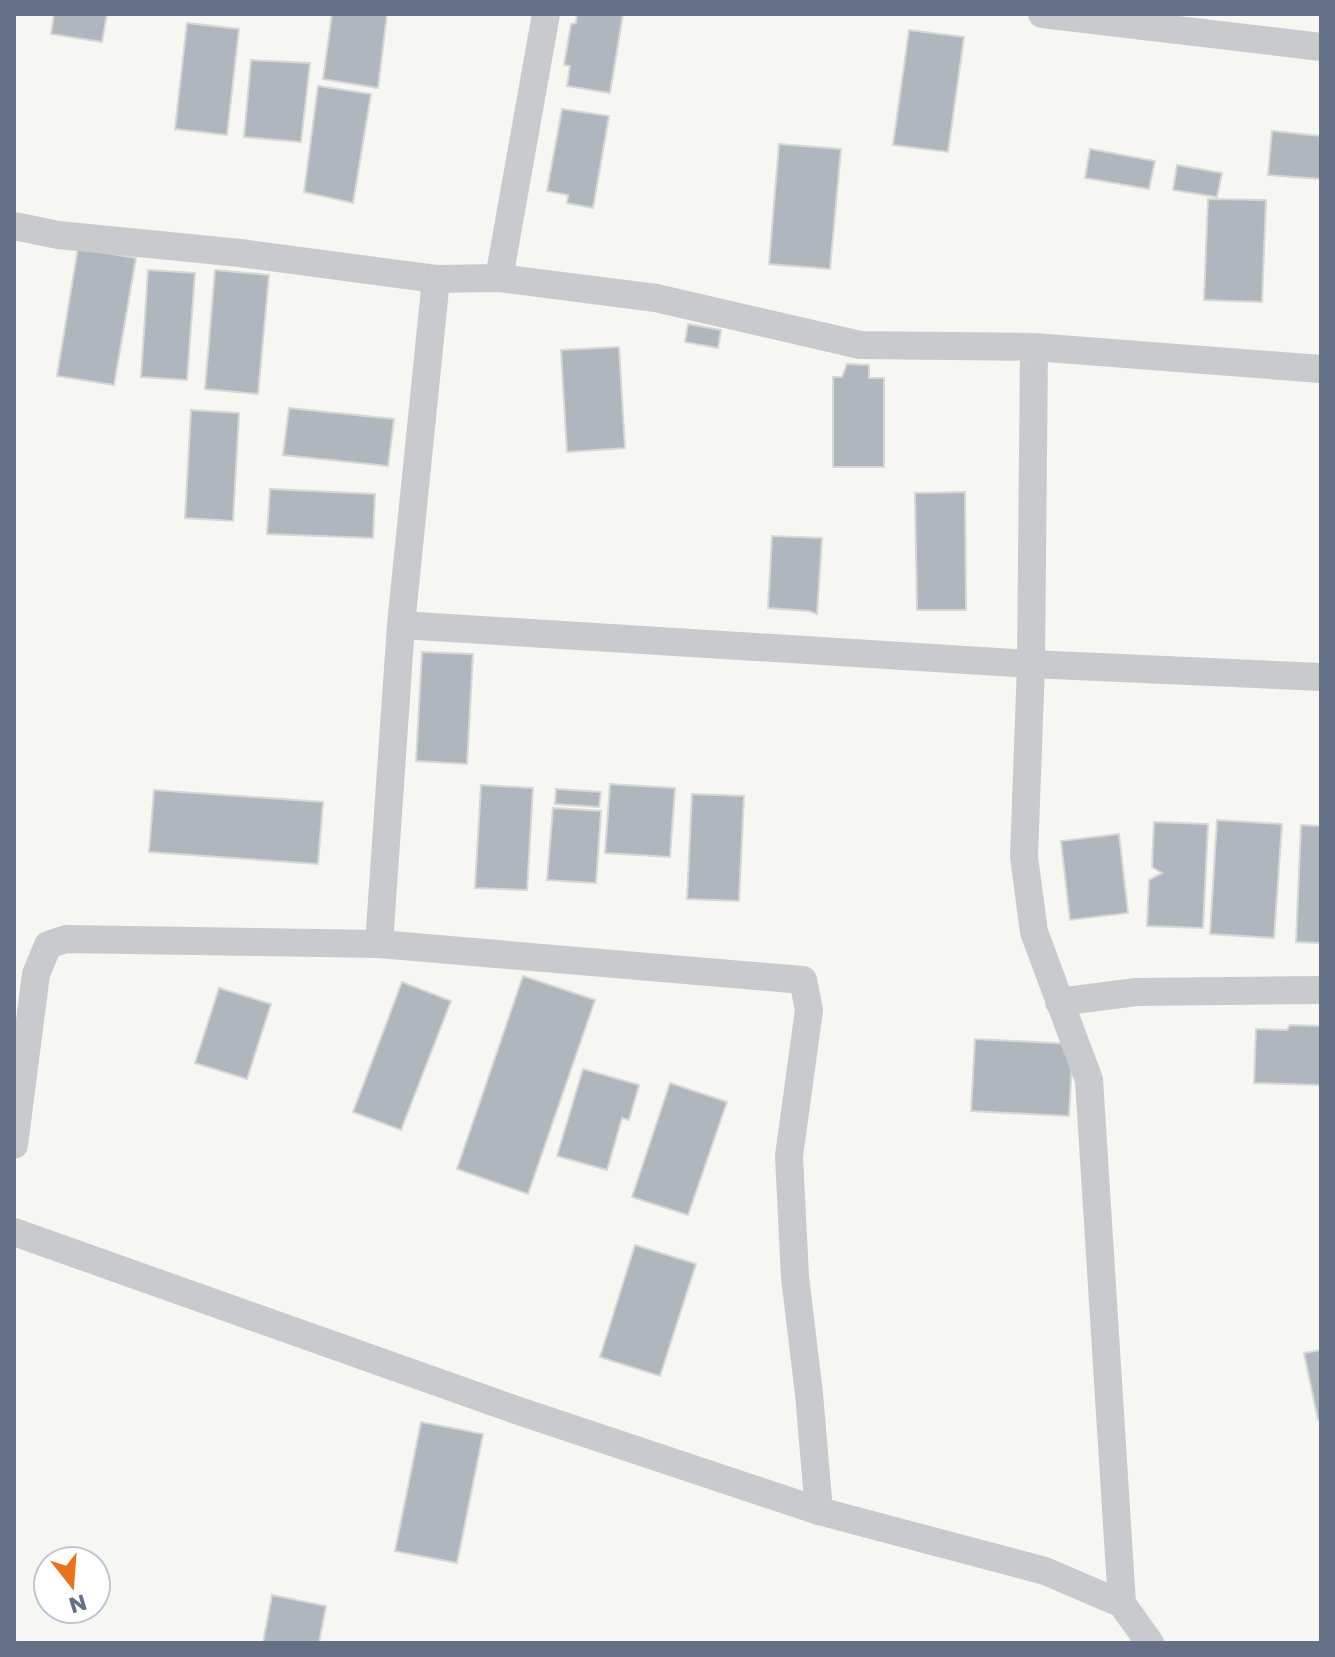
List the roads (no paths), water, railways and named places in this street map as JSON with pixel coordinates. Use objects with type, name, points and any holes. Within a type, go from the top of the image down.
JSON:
[{"type":"street","points":[[499,278],[546,14]]},
{"type":"street","points":[[1042,14],[1321,47]]},
{"type":"street","points":[[14,226],[58,235],[240,253],[436,279],[499,278],[656,298],[860,345],[1034,347],[1321,369]]},
{"type":"street","points":[[379,944],[401,625],[436,279]]},
{"type":"street","points":[[1034,347],[1031,664],[1024,857],[1034,932],[1089,1080],[1122,1604]]},
{"type":"street","points":[[401,625],[1031,664],[1321,677]]},
{"type":"street","points":[[14,1145],[36,974],[48,945],[66,939],[379,944],[803,980],[809,1010],[789,1156],[795,1277],[819,1511]]},
{"type":"street","points":[[1059,1002],[1136,992],[1321,990]]},
{"type":"street","points":[[14,1232],[516,1410],[819,1511],[1045,1571],[1122,1604],[1150,1643]]}]
